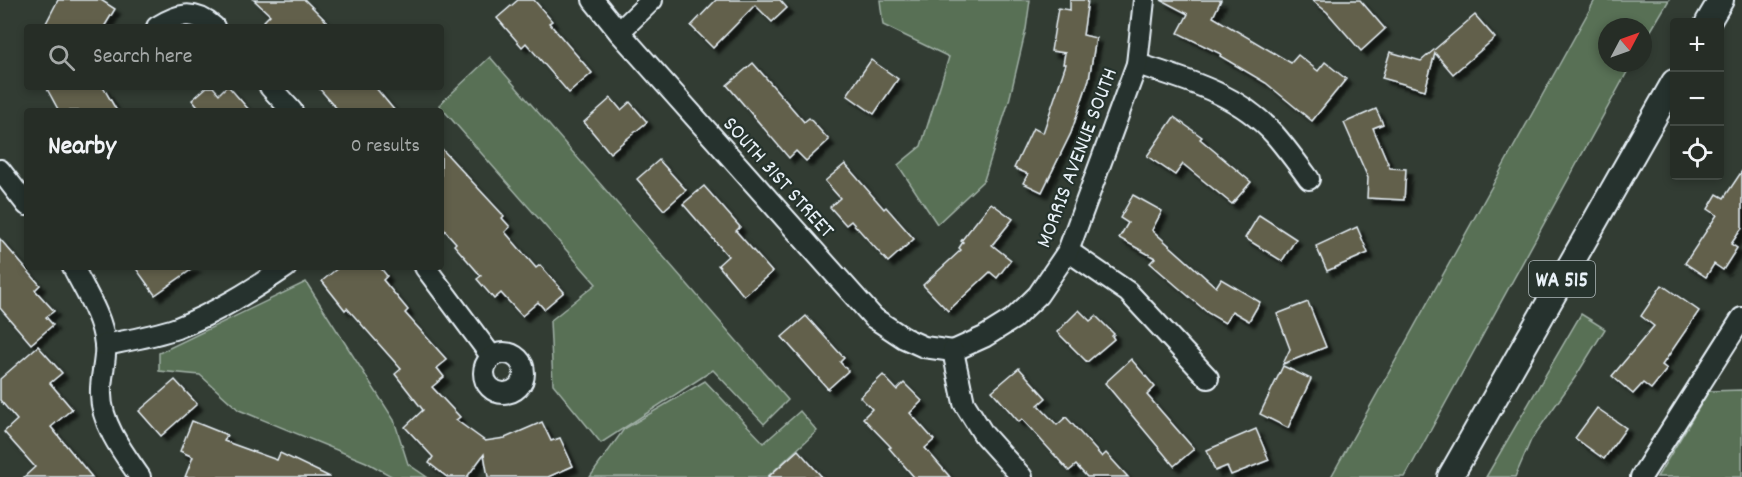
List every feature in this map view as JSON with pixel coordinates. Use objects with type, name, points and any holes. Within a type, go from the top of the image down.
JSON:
[{"type":"main road","points":[[1710,18],[1721,0]]},
{"type":"main road","name":"WA 515","points":[[1450,477],[1670,89]]},
{"type":"street","name":"SOUTH 31ST STREET","points":[[593,0],[874,318],[904,338],[924,347],[952,351]]},
{"type":"street","points":[[619,32],[652,0]]},
{"type":"street","name":"MORRIS AVENUE SOUTH","points":[[952,351],[984,337],[1013,319],[1038,295],[1068,251],[1137,64],[1144,0]]},
{"type":"street","points":[[162,24],[177,15],[194,15],[210,24]]},
{"type":"street","points":[[1137,64],[1205,86],[1237,103],[1274,134],[1310,179]]},
{"type":"street","points":[[273,90],[289,108]]},
{"type":"street","points":[[0,170],[24,201]]},
{"type":"street","points":[[1068,251],[1128,292],[1208,378]]},
{"type":"street","points":[[75,270],[96,310],[105,345],[101,397],[107,423],[140,477]]},
{"type":"street","points":[[105,345],[141,338],[178,327],[250,292],[282,270]]},
{"type":"street","points":[[427,270],[492,357]]},
{"type":"street","points":[[1641,477],[1742,318]]},
{"type":"street","points":[[952,351],[964,403],[984,435],[1022,477]]},
{"type":"green space","points":[[880,0],[1030,0],[1026,29],[1009,101],[984,180],[937,224],[898,165],[921,146],[949,57],[883,25]]},
{"type":"green space","points":[[1595,0],[1669,0],[1652,29],[1652,18],[1598,18],[1598,72],[1627,72],[1405,477],[1331,477]]},
{"type":"green space","points":[[490,57],[788,400],[764,424],[713,370],[601,443],[553,384],[550,321],[596,284],[439,105]]},
{"type":"green space","points":[[306,282],[394,420],[408,464],[427,477],[393,477],[366,462],[239,410],[200,375],[159,371],[159,353]]},
{"type":"green space","points":[[1581,314],[1605,329],[1576,376],[1531,440],[1515,477],[1486,477]]},
{"type":"green space","points":[[705,381],[764,443],[800,411],[817,431],[767,477],[590,477],[624,429]]},
{"type":"green space","points":[[1742,390],[1742,477],[1657,477],[1709,391]]},
{"type":"building","points":[[58,0],[101,0],[115,9],[106,24],[46,24]]},
{"type":"building","points":[[254,0],[305,0],[329,24],[261,24],[270,15]]},
{"type":"building","points":[[518,0],[534,0],[552,21],[549,23],[592,73],[569,93],[526,43],[522,47],[497,18]]},
{"type":"building","points":[[716,0],[780,0],[787,8],[772,22],[755,5],[713,48],[691,26]]},
{"type":"building","points":[[1070,0],[1088,0],[1083,35],[1096,38],[1089,79],[1071,133],[1042,192],[1023,183],[1028,174],[1014,168],[1033,128],[1043,133],[1066,64],[1063,64],[1065,53],[1051,51],[1058,8],[1070,10]]},
{"type":"building","points":[[1161,0],[1221,0],[1213,17],[1291,63],[1298,55],[1318,71],[1325,62],[1346,79],[1312,121],[1266,83],[1220,56],[1221,54],[1178,33],[1188,14]]},
{"type":"building","points":[[1312,0],[1360,0],[1385,29],[1361,51],[1327,12]]},
{"type":"building","points":[[1475,15],[1495,38],[1453,74],[1435,53],[1425,90],[1382,78],[1390,52],[1421,61]]},
{"type":"building","points":[[871,60],[898,79],[874,114],[847,95]]},
{"type":"building","points":[[753,63],[804,122],[809,118],[829,140],[806,161],[796,151],[789,158],[727,85]]},
{"type":"building","points":[[48,90],[105,90],[115,108],[57,108]]},
{"type":"building","points":[[204,90],[216,90],[219,94],[223,90],[232,90],[247,108],[199,108],[192,100]]},
{"type":"building","points":[[321,90],[378,90],[392,108],[336,108]]},
{"type":"building","points":[[611,98],[621,110],[630,102],[647,122],[610,153],[584,122]]},
{"type":"building","points":[[1376,109],[1383,124],[1373,128],[1390,168],[1406,169],[1404,200],[1367,198],[1368,178],[1344,123]]},
{"type":"building","points":[[1174,117],[1202,137],[1200,139],[1251,182],[1232,204],[1183,164],[1175,175],[1147,156]]},
{"type":"building","points":[[444,151],[504,216],[502,218],[510,227],[505,232],[536,268],[540,265],[564,292],[544,309],[538,302],[522,316],[501,293],[494,299],[477,279],[481,276],[454,245],[456,243],[444,229]]},
{"type":"building","points":[[659,160],[686,190],[664,210],[637,179]]},
{"type":"building","points":[[845,164],[914,239],[888,262],[851,221],[846,225],[830,207],[840,198],[825,181]]},
{"type":"building","points":[[1742,171],[1742,228],[1731,244],[1737,248],[1723,270],[1714,264],[1706,277],[1685,263],[1717,215],[1708,209],[1717,194],[1724,198]]},
{"type":"building","points":[[704,186],[740,227],[736,231],[772,272],[744,296],[718,265],[728,256],[683,204]]},
{"type":"building","points":[[1133,195],[1162,211],[1152,230],[1216,287],[1221,279],[1260,302],[1249,321],[1232,311],[1225,323],[1208,313],[1150,263],[1155,258],[1119,238],[1128,223],[1120,218]]},
{"type":"building","points":[[991,203],[1013,219],[992,245],[1011,260],[997,278],[990,272],[948,311],[923,285],[961,250],[959,248],[963,242],[961,241]]},
{"type":"building","points":[[1259,215],[1296,239],[1282,261],[1245,238]]},
{"type":"building","points":[[1357,227],[1368,253],[1327,271],[1316,246]]},
{"type":"building","points":[[0,239],[24,267],[24,270],[27,270],[40,285],[35,290],[54,311],[46,317],[53,325],[31,344],[0,308]]},
{"type":"building","points":[[137,270],[191,270],[155,295]]},
{"type":"building","points":[[335,270],[382,270],[387,276],[383,280],[408,310],[405,313],[447,360],[437,368],[444,377],[432,387],[460,417],[456,420],[485,441],[505,438],[542,422],[551,441],[560,438],[573,466],[548,477],[488,477],[484,454],[467,477],[447,477],[429,463],[433,457],[405,427],[423,410],[395,374],[401,369],[347,308],[345,310],[322,281]]},
{"type":"building","points":[[1662,285],[1699,311],[1662,365],[1667,369],[1651,389],[1643,383],[1633,394],[1612,376],[1654,326],[1641,316]]},
{"type":"building","points":[[1308,302],[1326,347],[1283,364],[1290,349],[1277,314]]},
{"type":"building","points":[[1079,310],[1090,321],[1096,316],[1114,334],[1112,336],[1114,339],[1087,362],[1057,332]]},
{"type":"building","points":[[806,316],[844,358],[840,362],[848,371],[828,389],[782,337]]},
{"type":"building","points":[[38,346],[62,373],[50,383],[72,409],[51,427],[92,477],[24,477],[35,467],[4,432],[17,420],[0,400],[0,379]]},
{"type":"building","points":[[1131,359],[1155,387],[1147,395],[1194,449],[1174,466],[1105,383]]},
{"type":"building","points":[[1283,366],[1311,379],[1288,428],[1260,414]]},
{"type":"building","points":[[1019,368],[1046,398],[1038,405],[1057,425],[1066,417],[1102,457],[1106,453],[1128,477],[1087,477],[1076,465],[1069,471],[1022,419],[1019,422],[992,391]]},
{"type":"building","points":[[883,375],[897,390],[904,383],[922,401],[910,413],[934,440],[925,448],[950,477],[914,477],[889,448],[891,447],[863,418],[872,409],[860,397]]},
{"type":"building","points":[[175,380],[197,404],[161,436],[139,411]]},
{"type":"building","points":[[1597,408],[1626,428],[1604,459],[1575,438]]},
{"type":"building","points":[[192,421],[227,435],[224,441],[277,460],[280,453],[330,477],[185,477],[193,457],[180,451]]},
{"type":"building","points":[[1256,429],[1269,460],[1231,475],[1227,466],[1215,471],[1207,450]]},
{"type":"building","points":[[798,450],[822,477],[768,477]]}]
